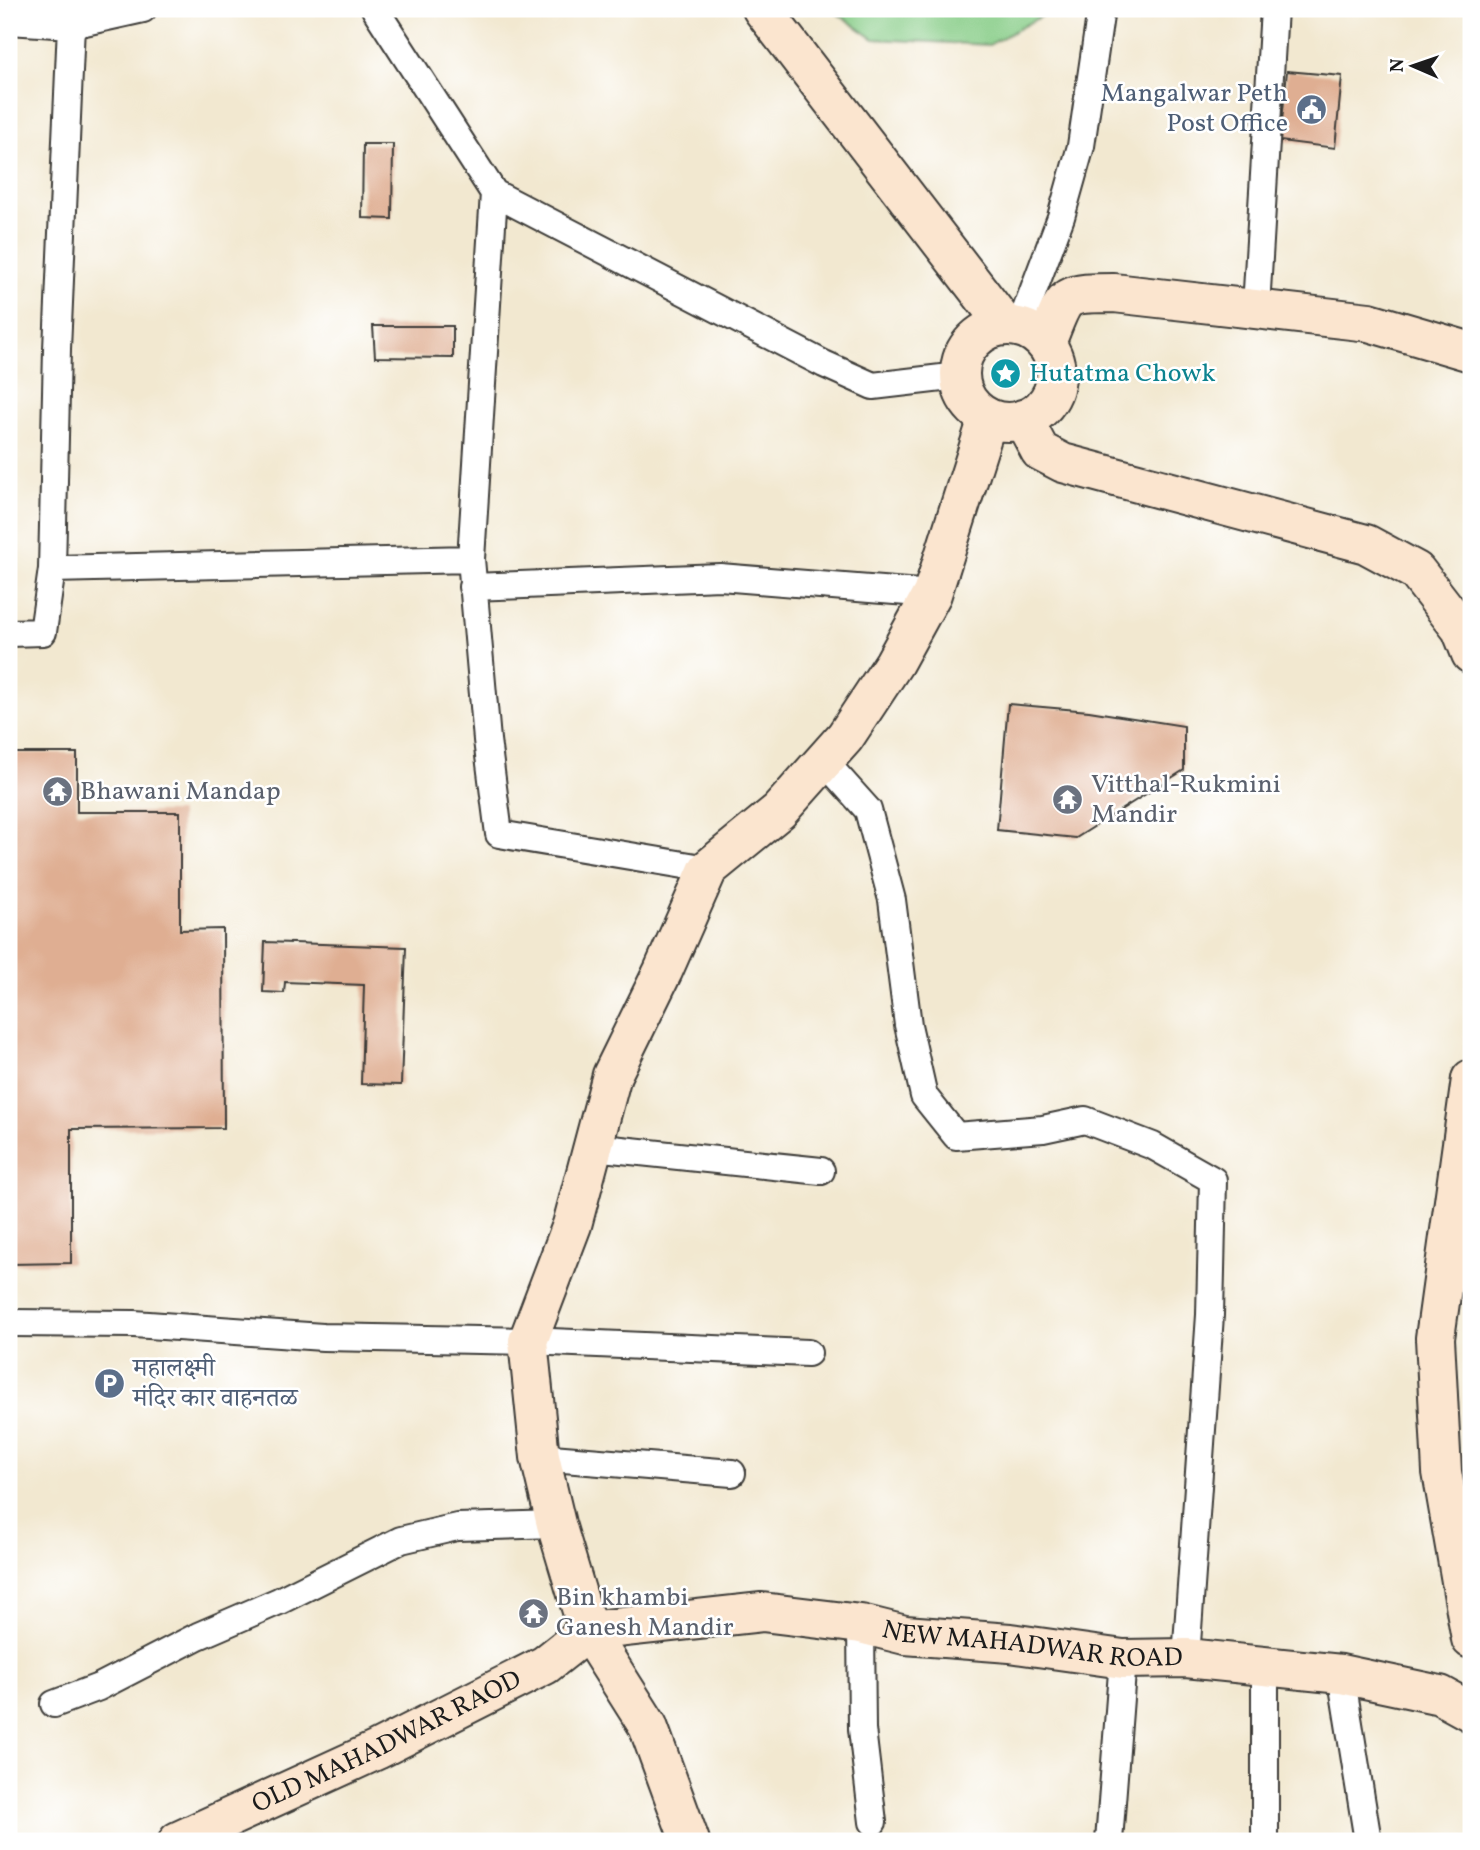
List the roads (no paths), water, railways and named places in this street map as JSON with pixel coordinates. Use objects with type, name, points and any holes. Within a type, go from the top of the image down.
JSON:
[{"type":"street","points":[[9,21],[71,25],[143,9]]},
{"type":"street","points":[[375,9],[494,194],[824,364],[873,386],[959,376]]},
{"type":"street","points":[[690,1841],[648,1726],[588,1631],[556,1524],[540,1457],[528,1341],[572,1225],[612,1075],[663,971],[708,869],[779,811],[845,737],[894,663],[932,594],[1006,419],[1043,407],[1054,387],[1055,364],[1024,332],[762,9]]},
{"type":"street","points":[[1024,332],[1081,146],[1101,9]]},
{"type":"street","points":[[1256,307],[1274,9]]},
{"type":"street","points":[[9,633],[43,632],[52,569],[57,349],[71,25]]},
{"type":"street","points":[[494,194],[471,559],[499,834],[708,869]]},
{"type":"street","points":[[1471,352],[1369,322],[1256,307],[1114,293],[1075,293],[1024,332],[987,330],[972,341],[962,358],[959,376],[968,401],[977,411],[1006,419],[1040,451],[1063,463],[1366,544],[1416,571],[1461,629],[1471,654]]},
{"type":"street","points":[[52,569],[471,559]]},
{"type":"street","points":[[472,587],[720,577],[932,594]]},
{"type":"street","points":[[824,761],[868,810],[892,900],[908,1025],[924,1096],[956,1136],[1043,1129],[1085,1120],[1153,1146],[1213,1180],[1210,1315],[1186,1658]]},
{"type":"street","points":[[1471,1079],[1435,1338],[1442,1472],[1471,1639]]},
{"type":"street","points":[[593,1147],[821,1171]]},
{"type":"street","points":[[9,1324],[134,1324],[323,1337],[528,1341],[808,1353]]},
{"type":"street","points":[[540,1457],[732,1473]]},
{"type":"street","points":[[54,1704],[99,1687],[198,1636],[279,1601],[401,1540],[457,1527],[556,1524]]},
{"type":"street","name":"NEW MAHADWAR ROAD","points":[[588,1631],[762,1612],[861,1625],[905,1635],[1010,1643],[1123,1659],[1186,1658],[1341,1674],[1440,1695],[1471,1712]]},
{"type":"street","points":[[861,1625],[862,1729],[873,1822]]},
{"type":"street","name":"OLD MAHADWAR RAOD","points":[[178,1841],[355,1761],[545,1665],[588,1631]]},
{"type":"street","points":[[1109,1841],[1123,1659]]},
{"type":"street","points":[[1265,1666],[1265,1841]]},
{"type":"street","points":[[1341,1674],[1368,1841]]},
{"type":"place","name":"Mangalwar Peth Post Office","points":[[1311,109]]},
{"type":"place","name":"Hutatma Chowk","points":[[1006,374]]},
{"type":"place","name":"Bhawani Mandap","points":[[57,792]]},
{"type":"place","name":"Vitthal-Rukmini Mandir","points":[[1068,800]]},
{"type":"place","name":"महालक्ष्मी मंदिर कार वाहनतळ","points":[[110,1384]]},
{"type":"place","name":"Bin khambi Ganesh Mandir","points":[[533,1613]]}]
